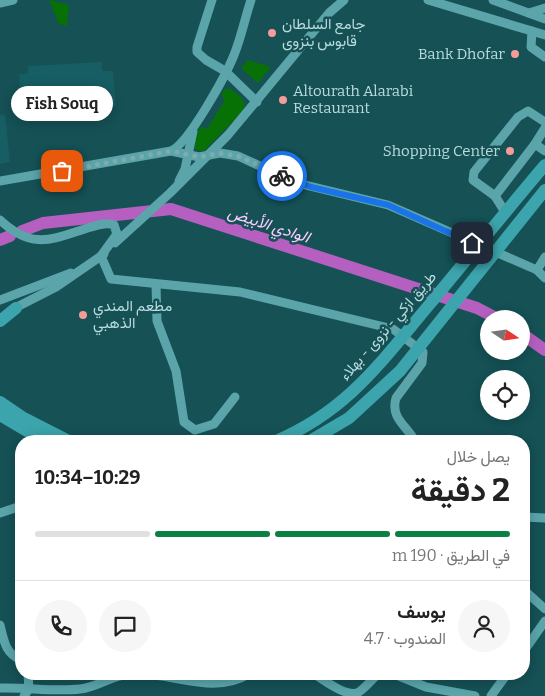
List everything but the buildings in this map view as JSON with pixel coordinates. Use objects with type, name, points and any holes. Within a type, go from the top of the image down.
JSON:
[{"type":"main road","name":"طريق ازكي - نزوى - بهلاء","points":[[289,435],[311,425],[345,400],[383,360],[545,165]]},
{"type":"main road","points":[[320,435],[349,418],[375,397],[400,371],[545,190]]},
{"type":"main road","points":[[0,321],[16,308]]},
{"type":"main road","points":[[0,400],[22,417],[57,435]]},
{"type":"main road","points":[[0,415],[29,435]]},
{"type":"street","points":[[0,3],[13,0]]},
{"type":"street","points":[[212,0],[196,49],[206,60],[225,71],[257,102]]},
{"type":"street","points":[[171,151],[180,145],[194,128],[233,56],[251,0]]},
{"type":"street","points":[[0,315],[56,287],[88,266],[170,193],[228,135],[330,13],[344,0]]},
{"type":"street","points":[[428,0],[545,34]]},
{"type":"street","points":[[493,0],[545,19]]},
{"type":"street","points":[[529,13],[545,8]]},
{"type":"street","points":[[532,31],[531,47],[545,57]]},
{"type":"street","points":[[505,212],[496,196],[473,180],[474,172],[518,117],[528,111],[545,122]]},
{"type":"street","points":[[170,193],[182,176],[194,128]]},
{"type":"street","points":[[496,196],[545,128]]},
{"type":"street","points":[[228,135],[232,148],[238,156]]},
{"type":"street","points":[[535,144],[545,151]]},
{"type":"street","points":[[0,181],[171,151],[188,153],[199,157],[220,153],[238,156],[297,183],[388,205],[537,270],[545,278]]},
{"type":"street","points":[[0,220],[23,238],[40,240],[111,223],[116,227],[117,234],[101,256]]},
{"type":"street","points":[[101,256],[111,279],[240,292],[398,331],[423,352],[424,358],[396,398],[394,405],[398,419],[411,435]]},
{"type":"street","points":[[537,270],[545,258]]},
{"type":"street","points":[[0,300],[88,266]]},
{"type":"street","points":[[156,284],[157,321],[176,371],[184,422],[195,430],[214,424],[235,396]]},
{"type":"street","points":[[0,513],[15,508]]},
{"type":"street","points":[[530,517],[545,518]]},
{"type":"street","points":[[530,595],[545,609]]},
{"type":"street","points":[[530,642],[545,621]]},
{"type":"street","points":[[0,625],[7,650],[15,656]]},
{"type":"street","points":[[0,688],[26,692],[82,689],[105,680]]},
{"type":"street","points":[[180,680],[213,684],[228,683],[235,680]]},
{"type":"street","points":[[322,680],[338,693],[352,694],[358,692],[371,680]]},
{"type":"street","points":[[409,680],[426,687],[475,696]]},
{"type":"street","points":[[491,696],[503,680]]},
{"type":"shaded area","points":[[102,62],[102,71],[113,71],[116,106],[21,111],[19,74],[27,74],[28,66]]},
{"type":"shaded area","points":[[5,114],[10,162],[0,164],[0,115]]},
{"type":"green space","points":[[49,0],[69,5],[67,26],[59,24]]},
{"type":"green space","points":[[248,60],[271,67],[258,83],[241,68]]},
{"type":"green space","points":[[225,89],[231,89],[242,98],[245,104],[242,112],[203,152],[195,149],[194,137],[202,126],[207,129],[225,100],[221,95]]},
{"type":"waterway","name":"الوادي الأبيض","points":[[22,231],[43,223],[171,209],[481,310]]},
{"type":"waterway","name":"الوادي الأبيض","points":[[0,240],[10,236]]},
{"type":"waterway","name":"الوادي الأبيض","points":[[530,339],[545,350]]},
{"type":"way so far","points":[[62,171],[171,151],[188,153],[196,157],[220,153],[238,156],[282,176]]},
{"type":"place","name":"جامع السلطان قابوس بنزوى","points":[[272,33]]},
{"type":"place","name":"Bank Dhofar","points":[[515,54]]},
{"type":"place","name":"Altourath Alarabi Restaurant","points":[[283,100]]},
{"type":"place","name":"Shopping Center","points":[[510,151]]},
{"type":"place","name":"Fish Souq","points":[[62,171]]},
{"type":"place","name":"مطعم المندي الذهبي","points":[[83,315]]},
{"type":"route","points":[[282,176],[311,187],[388,205],[472,243]]}]
